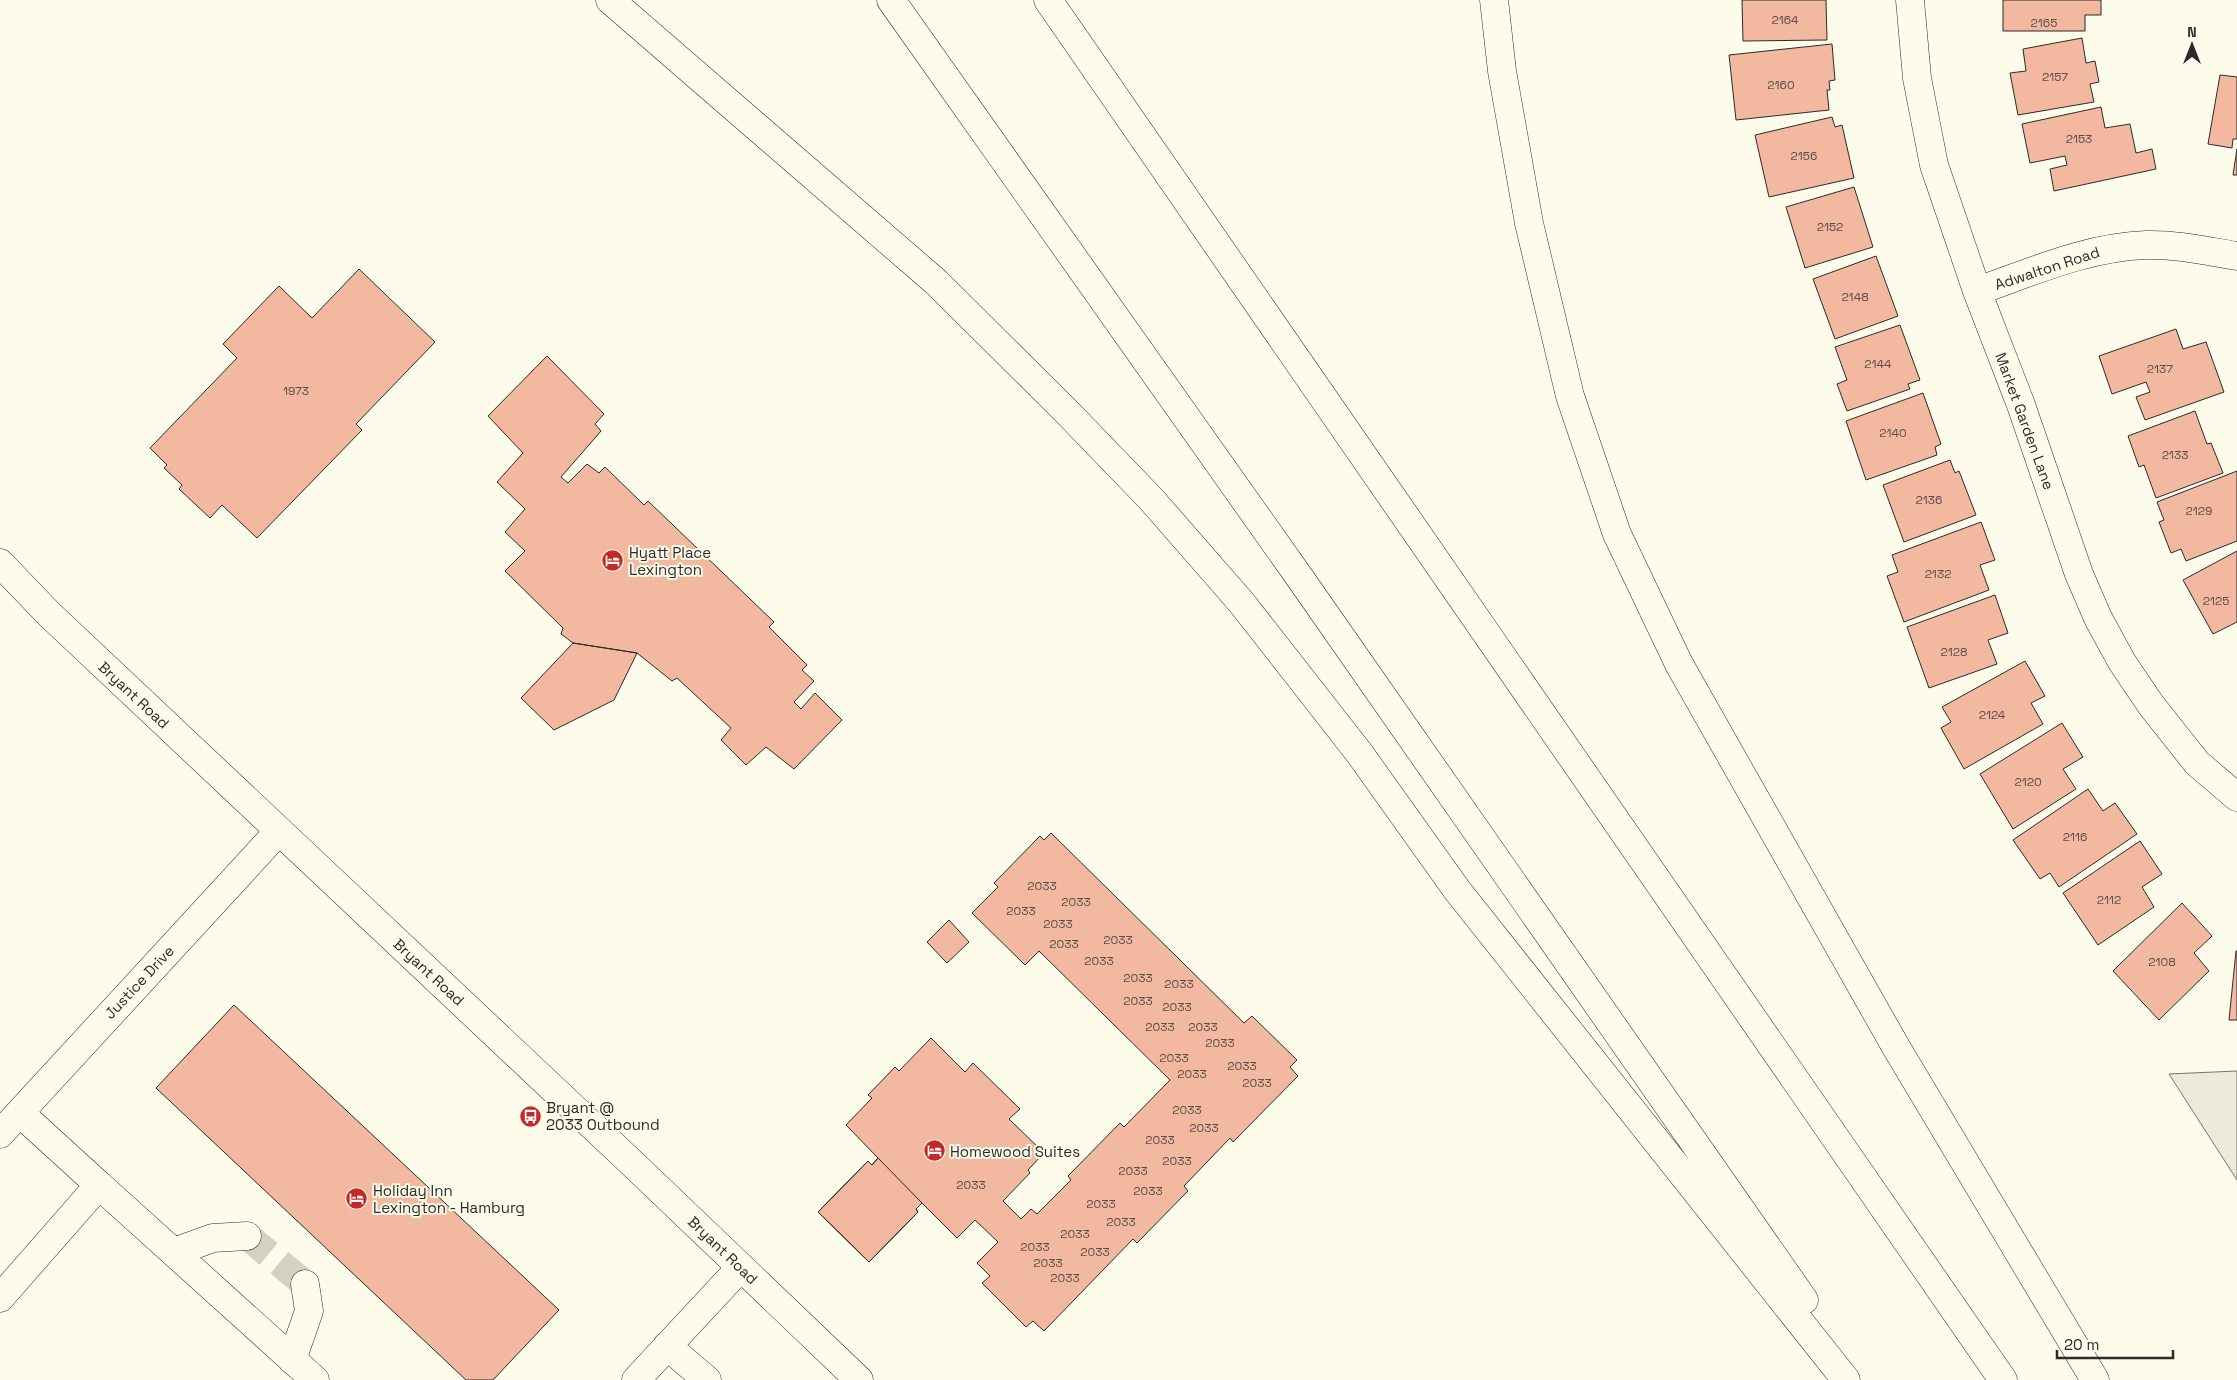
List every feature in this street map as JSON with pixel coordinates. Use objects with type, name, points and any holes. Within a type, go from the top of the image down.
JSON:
[{"type":"main road","points":[[610,0],[936,282],[1066,411],[1151,499],[1241,602],[1360,754],[1457,890],[1846,1380]]},
{"type":"main road","points":[[891,0],[1311,595],[1860,1380]]},
{"type":"main road","points":[[1048,0],[2003,1380]]},
{"type":"main road","points":[[1494,0],[1502,71],[1529,223],[1570,396],[1617,534],[1679,664],[1698,698],[1896,1047],[2095,1380]]},
{"type":"main road","name":"Market Garden Lane","points":[[1910,0],[1918,78],[1934,166],[1977,291],[2021,406],[2079,574],[2098,618],[2122,662],[2162,719],[2197,763],[2237,797]]},
{"type":"main road","name":"Adwalton Road","points":[[1977,291],[2061,262],[2107,249],[2146,246],[2184,247],[2237,256]]},
{"type":"main road","name":"Bryant Road","points":[[0,563],[49,614],[859,1380]]},
{"type":"main road","name":"Justice Drive","points":[[0,1134],[279,831]]},
{"type":"main road","points":[[20,1112],[314,1380]]},
{"type":"main road","points":[[0,1298],[98,1185]]},
{"type":"main road","points":[[174,1252],[213,1238],[247,1236]]},
{"type":"main road","points":[[636,1380],[741,1267]]},
{"type":"main road","points":[[292,1360],[309,1311],[305,1284]]},
{"type":"main road","points":[[667,1346],[707,1380]]},
{"type":"shaded area","points":[[2237,1071],[2237,1180],[2169,1074]]},
{"type":"building","points":[[1742,0],[1826,0],[1827,40],[1743,41]]},
{"type":"building","points":[[2003,0],[2101,0],[2101,15],[2085,15],[2085,31],[2003,31]]},
{"type":"building","points":[[2082,38],[2086,63],[2095,61],[2099,82],[2090,84],[2094,102],[2018,115],[2010,73],[2026,71],[2023,49]]},
{"type":"building","points":[[1832,44],[1835,80],[1829,81],[1830,90],[1827,90],[1829,110],[1736,120],[1729,55]]},
{"type":"building","points":[[2220,75],[2237,77],[2237,139],[2233,139],[2232,148],[2208,144]]},
{"type":"building","points":[[2101,107],[2105,128],[2130,124],[2136,153],[2152,149],[2156,169],[2054,191],[2050,169],[2067,165],[2065,156],[2030,163],[2022,124]]},
{"type":"building","points":[[1832,117],[1835,127],[1842,125],[1854,178],[1769,197],[1755,135]]},
{"type":"building","points":[[2237,149],[2237,175],[2233,175]]},
{"type":"building","points":[[1854,187],[1873,247],[1805,268],[1786,207]]},
{"type":"building","points":[[1876,256],[1898,316],[1835,339],[1813,279]]},
{"type":"building","points":[[359,269],[435,342],[356,424],[362,430],[257,538],[222,505],[210,518],[179,489],[182,485],[164,468],[167,465],[150,448],[237,358],[223,344],[279,286],[312,318]]},
{"type":"building","points":[[1900,325],[1920,380],[1908,384],[1910,389],[1847,411],[1837,384],[1847,380],[1835,347]]},
{"type":"building","points":[[2176,329],[2183,349],[2206,342],[2224,392],[2145,420],[2136,397],[2150,392],[2146,382],[2112,394],[2099,356]]},
{"type":"building","name":"Hyatt Place Lexington","points":[[547,356],[604,414],[595,424],[601,431],[561,477],[568,483],[587,464],[599,473],[605,467],[644,505],[648,501],[774,622],[769,627],[807,665],[802,670],[814,681],[794,702],[801,709],[815,693],[842,720],[794,769],[766,747],[746,765],[721,740],[731,728],[677,678],[672,681],[637,653],[573,643],[561,634],[563,628],[505,571],[525,551],[505,532],[525,509],[497,482],[523,453],[488,416]]},
{"type":"building","points":[[1923,393],[1941,444],[1935,447],[1937,455],[1866,480],[1846,421]]},
{"type":"building","points":[[2195,411],[2207,444],[2211,443],[2223,473],[2156,498],[2144,465],[2139,467],[2128,436]]},
{"type":"building","points":[[1950,460],[1955,473],[1959,471],[1976,515],[1904,542],[1883,485]]},
{"type":"building","points":[[2237,471],[2237,541],[2186,561],[2181,549],[2171,553],[2159,522],[2164,520],[2157,502]]},
{"type":"building","points":[[1981,522],[1995,560],[1980,565],[1989,590],[1904,622],[1887,576],[1898,572],[1892,555]]},
{"type":"building","points":[[2237,551],[2237,622],[2213,634],[2183,580]]},
{"type":"building","points":[[1995,595],[2008,633],[1988,640],[1997,664],[1929,688],[1907,627]]},
{"type":"building","points":[[573,643],[637,653],[614,700],[554,730],[521,698]]},
{"type":"building","points":[[2025,661],[2045,696],[2031,703],[2043,724],[1964,769],[1941,728],[1951,722],[1942,707]]},
{"type":"building","points":[[2062,723],[2083,757],[2063,769],[2076,789],[2013,829],[1980,774]]},
{"type":"building","points":[[2088,789],[2103,811],[2115,803],[2137,834],[2059,887],[2050,873],[2040,879],[2013,840]]},
{"type":"building","points":[[1051,833],[1244,1023],[1252,1016],[1297,1060],[1290,1067],[1298,1076],[1233,1142],[1230,1138],[1184,1186],[1188,1191],[1137,1243],[1133,1239],[1044,1331],[1033,1321],[1026,1327],[982,1283],[990,1276],[977,1263],[998,1242],[975,1220],[957,1238],[922,1203],[916,1209],[918,1212],[869,1262],[818,1212],[868,1161],[872,1165],[878,1158],[846,1125],[872,1098],[868,1095],[895,1067],[899,1071],[931,1038],[965,1072],[973,1063],[1020,1109],[1009,1119],[1044,1153],[1028,1170],[1030,1173],[1003,1201],[1021,1219],[1031,1209],[1037,1214],[1071,1180],[1068,1176],[1120,1123],[1124,1127],[1170,1080],[1039,951],[1025,965],[972,913],[998,887],[994,883],[1040,836],[1044,840]]},
{"type":"building","points":[[2140,841],[2162,874],[2142,887],[2154,907],[2098,945],[2063,893]]},
{"type":"building","points":[[2182,903],[2212,936],[2194,953],[2209,971],[2159,1020],[2113,971]]},
{"type":"building","points":[[949,920],[969,942],[947,963],[927,942]]},
{"type":"building","points":[[2236,951],[2237,1020],[2229,1020]]},
{"type":"building","name":"Holiday Inn Lexington - Hamburg","points":[[234,1005],[559,1310],[493,1380],[466,1380],[156,1088]]},
{"type":"building","points":[[878,1158],[922,1203],[916,1209],[918,1212],[869,1262],[818,1212],[868,1161],[872,1165]]},
{"type":"tunnel","points":[[247,1236],[305,1284]]},
{"type":"place","name":"Hyatt Place Lexington","points":[[613,561]]},
{"type":"place","name":"Bryant @ 2033 Outbound","points":[[530,1116]]},
{"type":"place","name":"Homewood Suites","points":[[934,1151]]},
{"type":"place","name":"Holiday Inn Lexington - Hamburg","points":[[357,1199]]}]
